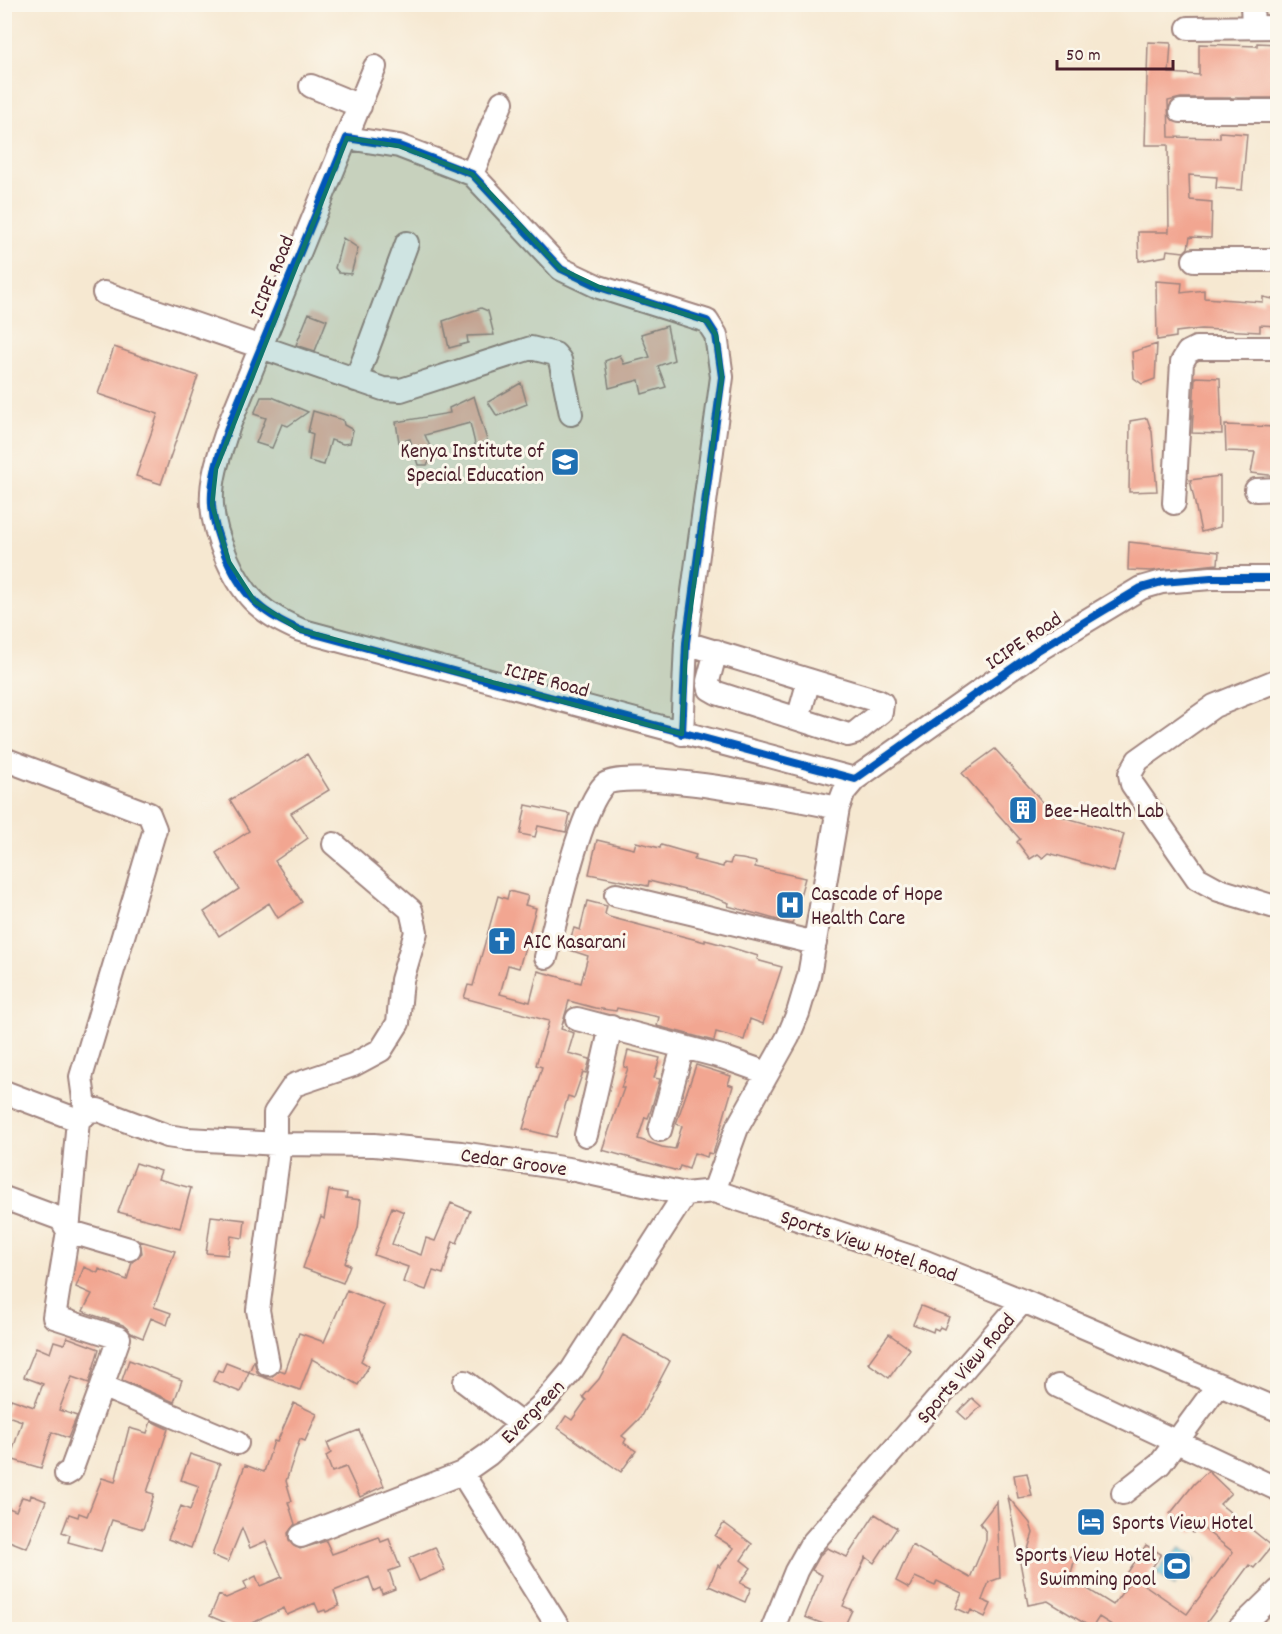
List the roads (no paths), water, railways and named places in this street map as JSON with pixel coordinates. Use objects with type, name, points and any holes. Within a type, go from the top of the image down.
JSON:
[{"type":"street","points":[[1252,4],[1253,27]]},
{"type":"street","points":[[1188,28],[1278,27]]},
{"type":"street","name":"ICIPE Road","points":[[375,68],[226,436],[216,469],[212,505],[219,538],[229,562],[255,602],[272,616],[300,630],[855,779],[1038,650],[1141,588],[1162,582],[1211,578],[1278,578]]},
{"type":"street","points":[[311,86],[360,106]]},
{"type":"street","points":[[472,174],[502,102]]},
{"type":"street","points":[[1180,111],[1278,111]]},
{"type":"street","points":[[347,138],[399,146],[472,174],[561,268],[599,287],[707,321],[716,335],[722,377],[686,643],[682,734]]},
{"type":"street","points":[[356,380],[407,243]]},
{"type":"street","points":[[1194,261],[1278,260]]},
{"type":"street","points":[[104,293],[383,389],[401,390],[531,348],[555,354],[560,360],[571,414]]},
{"type":"street","points":[[1174,503],[1182,362],[1188,352],[1196,348],[1278,348]]},
{"type":"street","points":[[686,643],[716,651],[878,701],[882,703],[881,712],[851,735],[717,693],[710,688],[708,681],[716,651]]},
{"type":"street","points":[[798,719],[809,680]]},
{"type":"street","points":[[1278,680],[1215,706],[1138,760],[1130,774],[1132,784],[1197,878],[1219,890],[1278,908]]},
{"type":"street","points":[[4,759],[149,814],[153,820],[154,829],[81,1077],[82,1117],[68,1231],[54,1317],[119,1338],[70,1471],[66,1474]]},
{"type":"street","points":[[546,957],[580,835],[591,804],[606,782],[614,779],[648,778],[838,808]]},
{"type":"street","points":[[714,1191],[738,1128],[766,1073],[788,1037],[798,1013],[809,976],[838,808],[844,792],[855,779]]},
{"type":"street","points":[[268,1364],[258,1310],[277,1144],[275,1113],[294,1085],[353,1065],[381,1050],[398,1023],[402,980],[416,932],[411,910],[334,844]]},
{"type":"street","points":[[616,895],[814,943]]},
{"type":"street","points":[[577,1019],[683,1047],[766,1073]]},
{"type":"street","points":[[586,1135],[611,1027]]},
{"type":"street","points":[[660,1130],[683,1047]]},
{"type":"street","name":"Cedar Groove","points":[[4,1092],[82,1117],[91,1110],[98,1110],[177,1137],[277,1144],[374,1145],[461,1153],[575,1170],[685,1194],[714,1191]]},
{"type":"street","name":"Sports View Hotel Road","points":[[714,1191],[923,1261],[1023,1301]]},
{"type":"street","name":"Evergreen","points":[[301,1536],[462,1473],[489,1454],[544,1403],[572,1370],[685,1194]]},
{"type":"street","points":[[4,1198],[61,1219],[68,1231],[129,1249]]},
{"type":"street","name":"Sports View Road","points":[[778,1627],[803,1556],[819,1534],[1023,1301],[1278,1410]]},
{"type":"street","points":[[465,1383],[521,1424]]},
{"type":"street","points":[[1124,1493],[1160,1464],[1218,1385]]},
{"type":"street","points":[[102,1386],[237,1443]]},
{"type":"street","points":[[1058,1386],[1275,1488]]},
{"type":"street","points":[[462,1473],[560,1629]]},
{"type":"street","points":[[1238,1629],[1278,1591]]},
{"type":"water","name":"Sports View Hotel Swimming pool","points":[[1181,1548],[1196,1560],[1174,1586],[1156,1572]]},
{"type":"place","name":"Kenya Institute of Special Education","points":[[565,462]]},
{"type":"place","name":"Bee-Health Lab","points":[[1023,810]]},
{"type":"place","name":"Cascade of Hope Health Care","points":[[790,905]]},
{"type":"place","name":"AIC Kasarani","points":[[502,941]]},
{"type":"place","name":"Sports View Hotel","points":[[1091,1522]]},
{"type":"place","name":"Sports View Hotel Swimming pool","points":[[1177,1566]]}]
